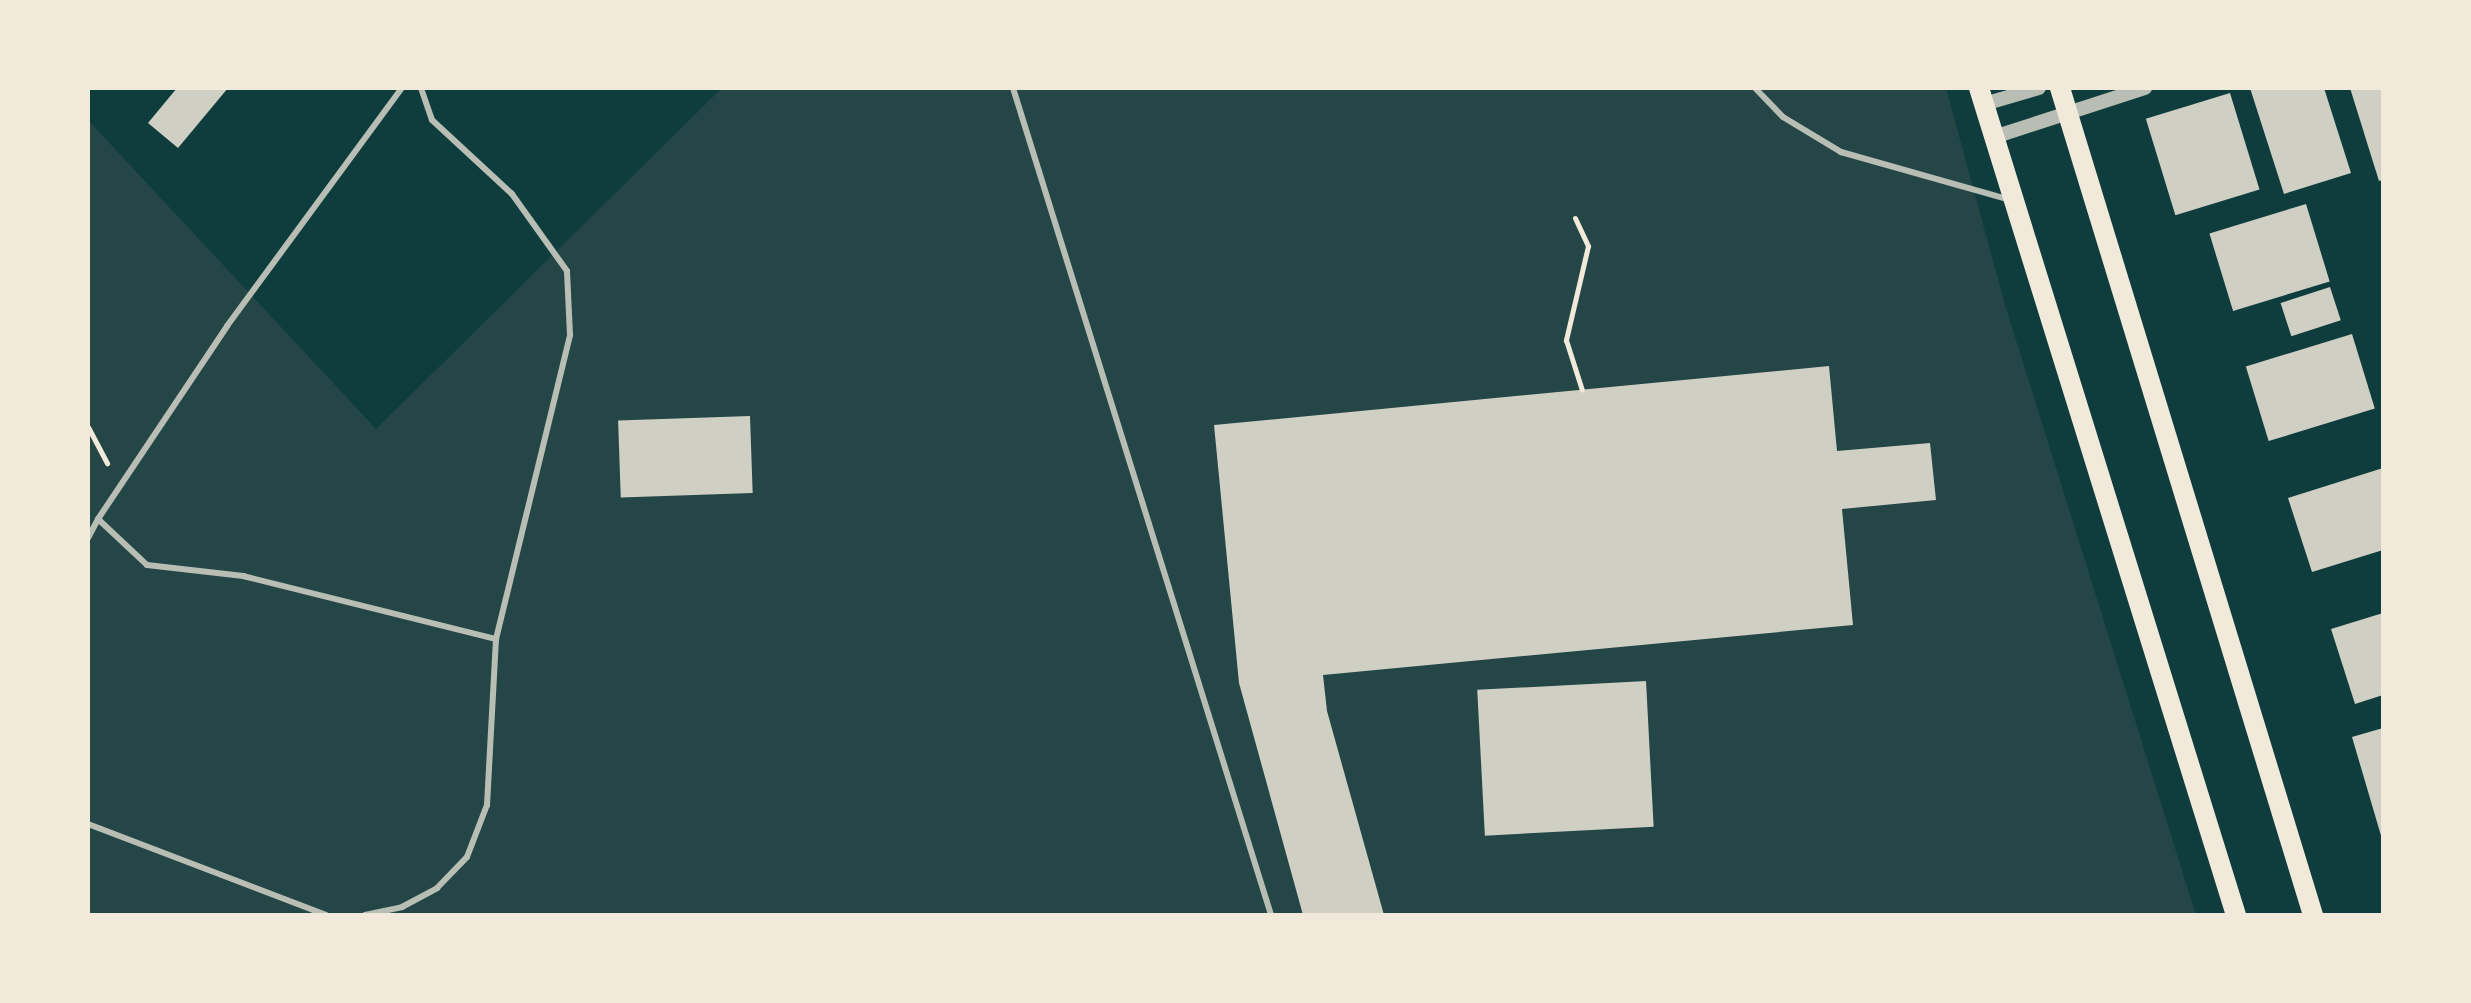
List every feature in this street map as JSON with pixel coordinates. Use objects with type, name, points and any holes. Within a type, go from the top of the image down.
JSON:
[{"type":"main road","points":[[2060,88],[2313,915]]},
{"type":"main road","points":[[1982,96],[2236,915]]},
{"type":"street","points":[[1982,96],[2039,88]]},
{"type":"street","points":[[1994,137],[2145,88]]},
{"type":"lane","points":[[88,538],[227,326],[402,88]]},
{"type":"lane","points":[[365,915],[402,907],[437,888],[467,857],[487,805],[496,639],[570,335],[567,271],[512,194],[432,120],[421,88]]},
{"type":"lane","points":[[1013,88],[1271,915]]},
{"type":"lane","points":[[1755,88],[1783,117],[1841,152],[2015,201]]},
{"type":"lane","points":[[98,519],[147,565],[243,576],[496,639]]},
{"type":"lane","points":[[88,824],[326,915]]},
{"type":"path","points":[[1575,218],[1588,246],[1566,340],[1582,390]]},
{"type":"shaded area","points":[[722,88],[1946,88],[2005,305],[2196,915],[88,915],[88,120],[376,429]]},
{"type":"building","points":[[177,88],[228,88],[178,148],[148,123]]},
{"type":"building","points":[[2250,88],[2324,88],[2351,173],[2284,194]]},
{"type":"building","points":[[2350,88],[2383,88],[2383,180],[2379,181]]},
{"type":"building","points":[[2230,93],[2260,190],[2175,215],[2146,119]]},
{"type":"building","points":[[2306,204],[2330,281],[2233,311],[2209,234]]},
{"type":"building","points":[[2330,287],[2341,320],[2291,336],[2281,303]]},
{"type":"building","points":[[2352,334],[2375,409],[2269,441],[2246,366]]},
{"type":"building","points":[[1829,366],[1837,451],[1930,443],[1936,500],[1842,509],[1853,625],[1323,675],[1327,711],[1384,915],[1303,915],[1239,683],[1214,425]]},
{"type":"building","points":[[750,416],[753,493],[621,498],[618,421]]},
{"type":"building","points":[[2383,468],[2383,550],[2312,572],[2288,498]]},
{"type":"building","points":[[2383,613],[2383,695],[2355,704],[2331,629]]},
{"type":"building","points":[[1646,681],[1654,827],[1485,836],[1477,690]]},
{"type":"building","points":[[2383,728],[2383,838],[2382,839],[2352,737]]}]
